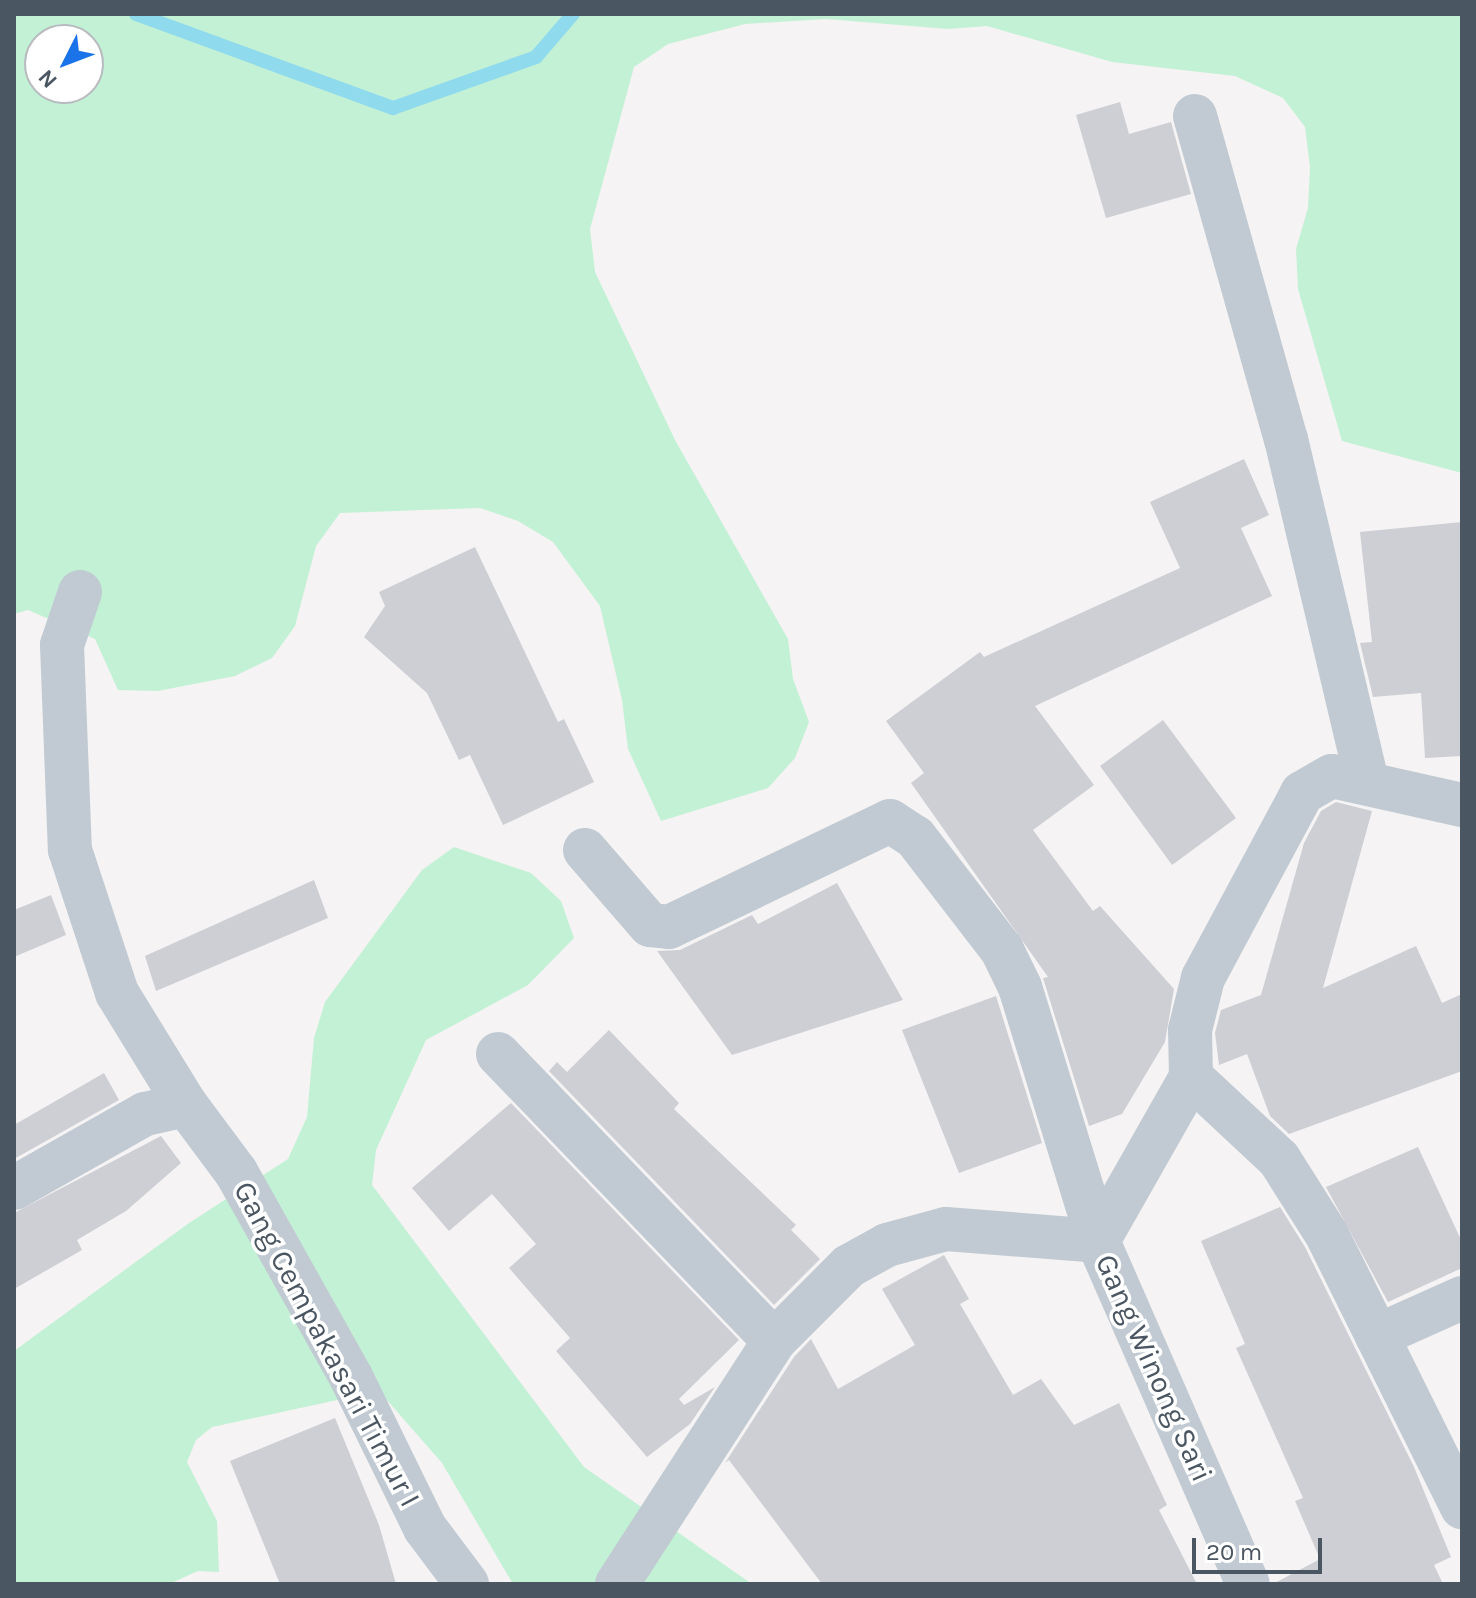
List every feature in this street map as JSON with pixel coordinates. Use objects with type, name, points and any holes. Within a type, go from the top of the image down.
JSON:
[{"type":"street","points":[[1195,116],[1286,439],[1367,781]]},
{"type":"street","name":"Gang Cempakasari Timur I","points":[[80,592],[62,645],[70,850],[117,993],[186,1105],[250,1197],[351,1377],[425,1528],[467,1584]]},
{"type":"street","points":[[617,1584],[774,1341],[849,1266],[887,1245],[946,1229],[1098,1241],[1191,1077],[1190,1030],[1203,978],[1302,793],[1332,776],[1367,781],[1462,805]]},
{"type":"street","name":"Gang Winong Sari","points":[[585,850],[650,925],[669,927],[890,821],[915,837],[1002,950],[1020,987],[1098,1241],[1248,1584]]},
{"type":"street","points":[[498,1054],[774,1341]]},
{"type":"street","points":[[1191,1077],[1279,1159],[1327,1235],[1462,1507]]},
{"type":"street","points":[[14,1188],[145,1114],[186,1105]]},
{"type":"street","points":[[1377,1336],[1462,1298]]},
{"type":"green space","points":[[14,14],[1462,14],[1462,473],[1342,441],[1298,289],[1296,249],[1308,208],[1310,167],[1305,127],[1283,98],[1235,76],[1112,62],[987,26],[948,29],[826,19],[745,24],[668,44],[634,67],[590,229],[595,272],[675,440],[788,639],[793,679],[809,722],[795,758],[768,788],[661,821],[628,749],[622,700],[600,606],[553,542],[518,521],[480,508],[340,513],[316,546],[295,626],[272,658],[235,676],[158,691],[118,690],[95,639],[28,610],[14,614]]},
{"type":"green space","points":[[454,847],[531,873],[561,901],[574,938],[528,985],[426,1040],[376,1150],[372,1185],[584,1467],[752,1584],[513,1584],[442,1463],[379,1391],[212,1427],[196,1440],[187,1462],[217,1521],[219,1572],[198,1571],[169,1584],[14,1584],[14,1351],[189,1223],[288,1159],[307,1117],[314,1038],[325,1002],[422,870]]},
{"type":"building","points":[[1120,102],[1129,134],[1171,122],[1191,194],[1106,218],[1076,115]]},
{"type":"building","points":[[1244,459],[1269,515],[1241,528],[1272,596],[1035,706],[1094,785],[1033,830],[1093,911],[1100,906],[1174,989],[1165,1042],[1122,1114],[1089,1126],[1043,978],[1048,977],[911,783],[924,773],[886,721],[980,652],[984,657],[1180,568],[1150,502]]},
{"type":"building","points":[[1462,522],[1462,756],[1425,758],[1421,693],[1373,697],[1360,643],[1372,642],[1360,532]]},
{"type":"building","points":[[475,547],[558,722],[564,719],[594,782],[503,825],[470,755],[459,760],[427,693],[364,637],[385,606],[379,592]]},
{"type":"building","points":[[1163,720],[1236,818],[1172,865],[1100,766]]},
{"type":"building","points":[[1336,802],[1372,811],[1323,988],[1416,946],[1442,1003],[1462,994],[1462,1071],[1289,1134],[1270,1116],[1247,1054],[1219,1065],[1215,1033],[1221,1010],[1261,995],[1304,843],[1321,811]]},
{"type":"building","points":[[314,880],[328,918],[156,991],[145,956]]},
{"type":"building","points":[[837,883],[903,1000],[732,1055],[657,951],[680,950],[752,915],[758,924]]},
{"type":"building","points":[[51,895],[66,935],[14,957],[14,910]]},
{"type":"building","points":[[996,996],[1042,1143],[959,1173],[902,1030]]},
{"type":"building","points":[[609,1030],[679,1103],[674,1109],[796,1225],[791,1230],[820,1259],[774,1305],[549,1071],[557,1062],[567,1072]]},
{"type":"building","points":[[104,1073],[119,1100],[14,1159],[14,1125]]},
{"type":"building","points":[[511,1103],[739,1340],[679,1399],[684,1405],[715,1387],[690,1424],[647,1457],[556,1351],[570,1338],[509,1268],[536,1244],[492,1194],[449,1231],[412,1188]]},
{"type":"building","points":[[161,1136],[181,1163],[126,1211],[77,1240],[82,1250],[14,1289],[14,1213]]},
{"type":"building","points":[[1418,1147],[1462,1242],[1462,1268],[1388,1302],[1326,1187]]},
{"type":"building","points":[[1280,1207],[1305,1247],[1414,1467],[1451,1557],[1434,1565],[1443,1584],[1273,1584],[1320,1559],[1295,1501],[1303,1498],[1236,1348],[1245,1344],[1201,1241]]},
{"type":"building","points":[[944,1255],[969,1299],[960,1304],[1013,1395],[1041,1379],[1074,1425],[1119,1403],[1167,1505],[1159,1510],[1197,1584],[822,1584],[729,1460],[725,1463],[794,1357],[811,1339],[838,1389],[915,1345],[882,1289]]},
{"type":"building","points":[[335,1418],[379,1525],[396,1584],[280,1584],[230,1461]]},
{"type":"waterway","points":[[136,14],[393,108],[536,57],[573,14]]}]
